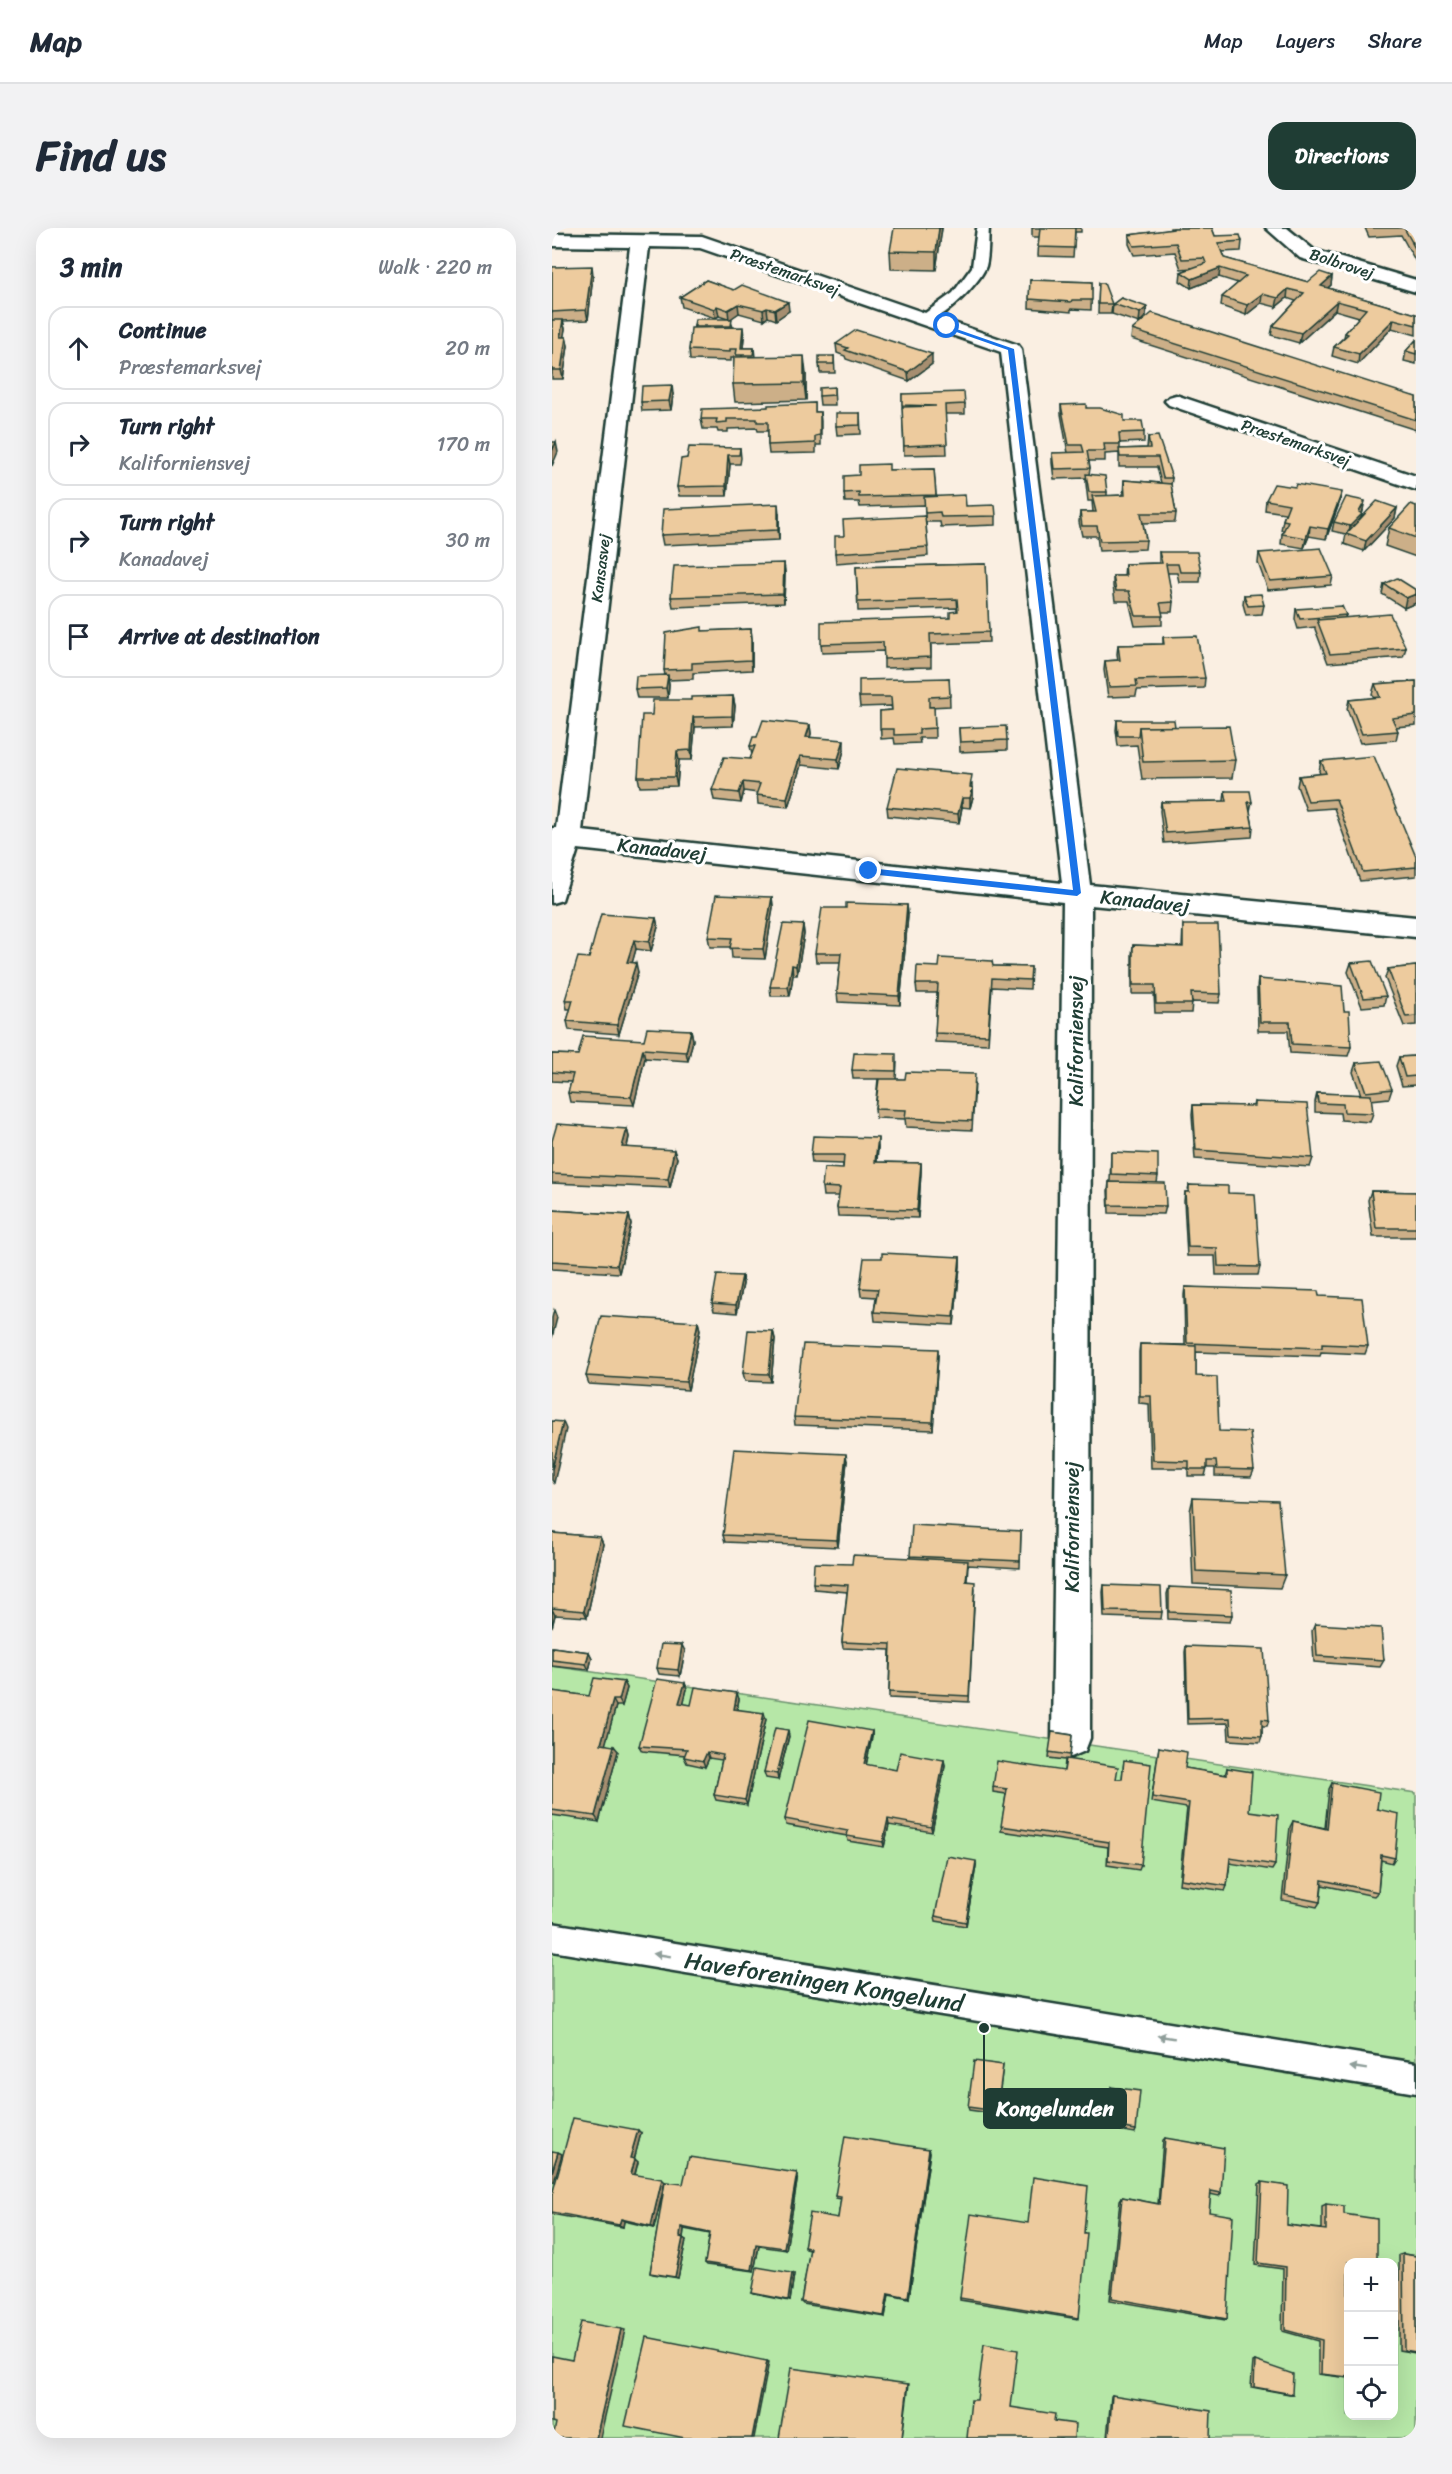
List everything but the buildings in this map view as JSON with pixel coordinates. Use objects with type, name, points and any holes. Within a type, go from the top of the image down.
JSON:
[{"type":"street","name":"Bolbrovej","points":[[1275,228],[1307,254],[1416,286]]},
{"type":"street","name":"Præstemarksvej","points":[[552,240],[702,242],[1011,349]]},
{"type":"street","name":"Kansasvej","points":[[552,893],[640,241]]},
{"type":"street","name":"Kaliforniensvej","points":[[1011,349],[1077,893],[1071,1738]]},
{"type":"street","name":"Præstemarksvej","points":[[1176,401],[1416,483]]},
{"type":"street","name":"Kanadavej","points":[[560,838],[1416,927]]},
{"type":"lane","points":[[926,319],[958,296],[979,267],[982,228]]},
{"type":"lane","name":"Haveforeningen Kongelund","points":[[552,1937],[1416,2078]]},
{"type":"green space","points":[[552,1666],[1416,1793],[1416,2438],[552,2438]]},
{"type":"place","name":"Kongelunden","points":[[984,2028]]},
{"type":"route","points":[[869,871],[1077,893],[1011,349],[947,326]]}]
